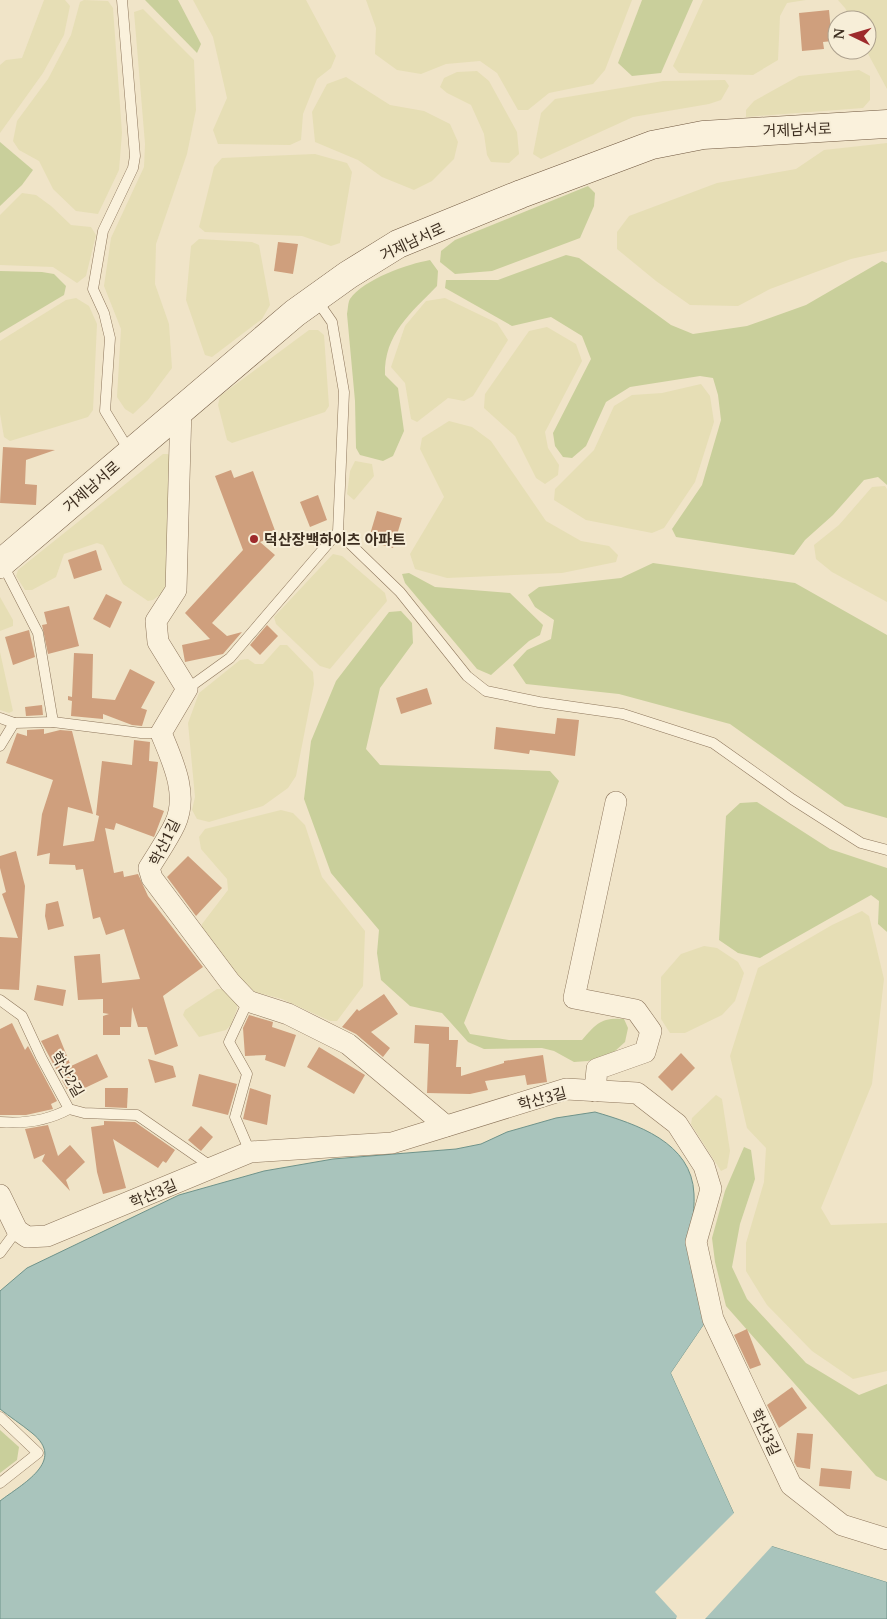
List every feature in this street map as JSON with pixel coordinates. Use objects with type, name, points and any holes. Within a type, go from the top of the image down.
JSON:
[{"type":"main road","name":"거제남서로","points":[[1,563],[181,408],[316,298],[398,244],[520,194],[652,145],[703,135],[887,124]]},
{"type":"street","points":[[161,733],[187,689],[158,642],[156,621],[176,590],[181,408]]},
{"type":"street","name":"학산1길","points":[[161,733],[178,774],[180,808],[176,822],[149,868],[160,892],[230,982],[248,1001],[288,1014],[348,1044],[446,1126]]},
{"type":"street","points":[[595,1091],[597,1069],[645,1052],[651,1031],[636,1010],[574,998],[616,802]]},
{"type":"street","name":"학산3길","points":[[17,1230],[27,1237],[47,1236],[250,1152],[392,1143],[566,1089],[637,1093],[676,1124],[704,1166],[711,1189],[696,1242],[713,1319],[791,1485],[842,1525],[887,1539]]},
{"type":"street","points":[[0,1195],[17,1230]]},
{"type":"lane","points":[[122,0],[135,156],[133,168],[104,231],[93,289],[104,313],[110,338],[105,411],[130,452]]},
{"type":"lane","points":[[187,689],[230,658],[338,532],[344,392],[332,322],[316,298]]},
{"type":"lane","points":[[338,532],[400,592],[467,676],[486,691],[539,702],[623,714],[713,743],[861,843],[887,850]]},
{"type":"lane","points":[[1,563],[38,633],[53,722]]},
{"type":"lane","points":[[0,718],[14,723],[53,722],[141,733],[161,733]]},
{"type":"lane","points":[[0,746],[14,723]]},
{"type":"lane","name":"학산2길","points":[[0,1000],[22,1016],[41,1057],[69,1109],[84,1113],[136,1114],[212,1168]]},
{"type":"lane","points":[[248,1001],[229,1042],[247,1074],[235,1117],[250,1152]]},
{"type":"lane","points":[[0,1122],[23,1124],[56,1116],[69,1109]]},
{"type":"lane","points":[[0,1252],[17,1230]]},
{"type":"lane","points":[[0,1417],[38,1453],[0,1483]]},
{"type":"shaded area","points":[[44,0],[65,0],[70,6],[64,35],[43,73],[0,133],[0,65],[6,60],[22,58]]},
{"type":"shaded area","points":[[84,0],[108,1],[113,8],[122,133],[119,170],[98,214],[76,211],[53,189],[39,161],[19,150],[13,141],[17,121],[48,79],[71,35],[80,2]]},
{"type":"shaded area","points":[[193,0],[306,0],[336,56],[331,68],[317,79],[303,114],[301,140],[290,145],[218,144],[213,130],[227,98],[213,37]]},
{"type":"shaded area","points":[[366,0],[632,0],[605,70],[593,84],[549,93],[528,110],[518,110],[497,73],[480,61],[446,64],[421,74],[397,70],[375,54],[376,28]]},
{"type":"shaded area","points":[[703,0],[806,0],[787,3],[780,16],[778,60],[753,75],[679,73],[673,66]]},
{"type":"shaded area","points":[[838,0],[887,0],[887,89],[871,60],[877,60],[877,10],[846,10]]},
{"type":"shaded area","points":[[143,9],[194,60],[196,110],[187,154],[156,244],[155,284],[169,324],[172,368],[148,400],[133,414],[125,409],[117,397],[121,329],[104,286],[111,238],[144,167],[145,144],[134,12]]},
{"type":"shaded area","points":[[859,70],[870,76],[870,100],[863,108],[746,117],[746,110],[754,101],[799,76]]},
{"type":"shaded area","points":[[477,71],[489,81],[517,132],[519,154],[509,163],[491,162],[487,155],[484,134],[471,105],[447,93],[440,87],[444,78],[457,72]]},
{"type":"shaded area","points":[[346,77],[390,105],[424,111],[450,124],[458,142],[454,159],[432,181],[414,190],[382,177],[358,160],[315,142],[312,112],[327,84]]},
{"type":"shaded area","points":[[725,80],[729,86],[721,100],[709,104],[633,117],[541,159],[533,154],[541,113],[555,99],[663,81]]},
{"type":"shaded area","points":[[887,143],[887,251],[851,259],[770,289],[738,306],[690,305],[656,281],[617,249],[617,232],[629,216],[717,183],[796,169],[824,150]]},
{"type":"shaded area","points":[[315,154],[347,163],[352,172],[340,243],[331,246],[302,236],[205,232],[199,227],[214,167],[222,158]]},
{"type":"shaded area","points":[[22,193],[36,195],[71,225],[91,227],[96,235],[86,276],[77,283],[53,267],[0,265],[0,215]]},
{"type":"shaded area","points":[[199,239],[252,242],[259,245],[270,305],[262,319],[212,357],[205,355],[186,300],[191,246]]},
{"type":"shaded area","points":[[76,298],[89,306],[97,324],[93,410],[88,417],[10,441],[4,437],[0,414],[0,341],[66,300]]},
{"type":"shaded area","points":[[445,298],[497,323],[508,340],[473,396],[464,401],[448,398],[417,422],[411,419],[405,383],[391,367],[405,326],[426,301]]},
{"type":"shaded area","points":[[547,327],[576,344],[582,361],[545,432],[548,448],[559,465],[558,475],[545,484],[536,478],[515,436],[484,408],[485,394],[529,331]]},
{"type":"shaded area","points":[[309,330],[318,330],[324,335],[329,406],[325,412],[232,443],[227,440],[218,405],[220,396]]},
{"type":"shaded area","points":[[701,384],[710,396],[714,422],[695,482],[664,528],[652,533],[586,520],[554,500],[555,489],[594,450],[614,406],[632,395],[662,393]]},
{"type":"shaded area","points":[[449,421],[472,427],[491,441],[546,521],[581,541],[609,546],[618,555],[616,562],[562,573],[447,578],[415,569],[410,554],[444,497],[420,449],[422,438]]},
{"type":"shaded area","points":[[163,454],[168,454],[172,458],[166,590],[153,600],[148,601],[123,584],[103,545],[97,543],[64,554],[56,577],[32,590],[25,590],[16,576],[18,570]]},
{"type":"shaded area","points":[[355,461],[372,464],[374,476],[354,500],[347,494],[350,471]]},
{"type":"shaded area","points":[[885,486],[887,489],[887,602],[832,572],[816,559],[814,545],[839,525],[872,487]]},
{"type":"shaded area","points":[[333,554],[342,556],[385,593],[387,601],[330,669],[320,666],[276,624],[274,617]]},
{"type":"shaded area","points":[[0,597],[13,620],[13,626],[0,631]]},
{"type":"shaded area","points":[[280,645],[287,645],[313,672],[314,684],[296,776],[288,788],[263,806],[209,822],[197,819],[192,810],[195,797],[188,723],[199,693],[240,660],[248,659],[255,664],[263,664]]},
{"type":"shaded area","points":[[0,652],[13,711],[9,713],[0,710]]},
{"type":"shaded area","points":[[281,810],[293,813],[305,825],[322,877],[365,931],[363,986],[337,1021],[330,1021],[282,999],[255,992],[238,978],[202,931],[202,924],[228,890],[227,879],[201,849],[199,837],[205,829]]},
{"type":"shaded area","points":[[862,911],[869,916],[884,979],[872,1084],[821,1208],[831,1225],[887,1223],[887,1371],[853,1379],[812,1351],[767,1305],[746,1271],[746,1243],[764,1182],[766,1148],[747,1128],[730,1056],[758,968],[832,925]]},
{"type":"shaded area","points":[[704,946],[717,948],[738,962],[744,973],[735,1001],[722,1015],[685,1033],[670,1033],[661,1019],[661,977],[681,954]]},
{"type":"shaded area","points":[[217,989],[223,989],[237,1002],[237,1009],[231,1025],[226,1030],[199,1037],[183,1015],[185,1010]]},
{"type":"shaded area","points":[[716,1095],[722,1099],[730,1151],[727,1168],[721,1171],[691,1124],[692,1118]]},
{"type":"green space","points":[[145,0],[178,0],[201,44],[197,53]]},
{"type":"green space","points":[[642,0],[693,0],[661,73],[632,76],[618,63]]},
{"type":"green space","points":[[0,142],[33,170],[22,185],[0,206]]},
{"type":"green space","points":[[588,186],[595,193],[594,206],[580,238],[492,271],[455,274],[440,262],[441,251],[455,240]]},
{"type":"green space","points":[[566,255],[579,258],[671,325],[693,334],[747,326],[806,305],[882,261],[887,263],[887,485],[878,477],[864,480],[833,515],[805,540],[794,555],[676,537],[672,529],[702,485],[721,420],[718,395],[713,378],[700,376],[630,387],[606,402],[586,446],[572,458],[563,457],[555,446],[553,433],[591,359],[582,336],[551,317],[512,326],[445,288],[446,280],[498,280]]},
{"type":"green space","points":[[430,260],[438,271],[437,286],[401,325],[389,348],[386,361],[385,375],[398,388],[404,431],[393,456],[383,461],[360,455],[356,448],[355,401],[347,314],[349,300],[365,285],[376,279],[410,265]]},
{"type":"green space","points":[[0,271],[54,274],[66,286],[64,295],[0,333]]},
{"type":"green space","points":[[653,563],[795,583],[887,635],[887,818],[845,806],[730,724],[619,694],[526,684],[513,665],[527,650],[551,639],[554,620],[535,607],[528,595],[539,587],[621,578]]},
{"type":"green space","points":[[409,573],[435,587],[510,593],[543,625],[540,635],[529,641],[491,675],[477,669],[405,583],[402,574]]},
{"type":"green space","points":[[401,611],[412,623],[413,643],[380,688],[366,749],[380,765],[550,771],[559,781],[464,1023],[470,1034],[509,1040],[582,1040],[591,1030],[604,1021],[624,1019],[628,1028],[625,1042],[614,1052],[588,1061],[574,1062],[554,1051],[542,1048],[484,1049],[468,1042],[442,1013],[410,1006],[381,980],[377,953],[379,930],[331,873],[304,799],[311,741],[336,681],[389,612]]},
{"type":"green space","points":[[757,802],[830,849],[887,868],[887,932],[878,924],[879,901],[871,895],[760,958],[738,953],[719,940],[726,816],[740,803]]},
{"type":"green space","points":[[744,1147],[751,1150],[755,1179],[740,1224],[732,1267],[747,1299],[806,1363],[859,1395],[887,1384],[887,1481],[876,1476],[726,1306],[715,1262],[712,1238],[725,1191]]},
{"type":"green space","points":[[0,1430],[19,1447],[17,1460],[0,1473]]},
{"type":"water","points":[[595,1112],[627,1123],[659,1138],[673,1148],[691,1176],[694,1194],[692,1261],[696,1288],[705,1323],[671,1373],[734,1513],[772,1546],[887,1582],[887,1619],[0,1619],[0,1501],[37,1471],[43,1462],[45,1453],[42,1443],[32,1433],[0,1409],[0,1291],[27,1268],[179,1195],[264,1171],[333,1159],[456,1149],[481,1144],[507,1132],[556,1118]]},
{"type":"pier","points":[[705,1323],[707,1325],[674,1373],[736,1511],[774,1544],[887,1579],[887,1582],[772,1546],[705,1619],[676,1619],[677,1616],[655,1592],[734,1513],[671,1373]]},
{"type":"building","points":[[827,10],[827,42],[823,42],[824,49],[802,51],[799,13]]},
{"type":"building","points":[[278,242],[298,244],[293,274],[274,271]]},
{"type":"building","points":[[3,447],[55,450],[26,460],[25,484],[37,485],[36,505],[0,503]]},
{"type":"building","name":"덕산장백하이츠 아파트","points":[[231,470],[234,478],[253,471],[277,536],[260,542],[275,555],[212,623],[227,636],[242,632],[223,654],[185,662],[182,645],[210,639],[185,613],[243,550],[215,476]]},
{"type":"building","points":[[318,495],[327,520],[310,527],[300,502]]},
{"type":"building","points":[[377,511],[402,518],[393,548],[368,541]]},
{"type":"building","points":[[96,550],[102,570],[74,579],[68,560]]},
{"type":"building","points":[[106,594],[122,602],[110,628],[93,619]]},
{"type":"building","points":[[69,606],[79,646],[48,654],[42,625],[47,624],[44,612]]},
{"type":"building","points":[[267,625],[278,636],[260,655],[250,645]]},
{"type":"building","points":[[29,630],[35,657],[13,665],[5,637]]},
{"type":"building","points":[[74,653],[93,654],[92,698],[115,700],[130,669],[155,682],[141,708],[147,710],[142,726],[132,725],[103,714],[103,719],[71,716],[72,701],[68,700],[68,696],[72,697]]},
{"type":"building","points":[[427,688],[432,704],[401,714],[396,698]]},
{"type":"building","points":[[42,705],[43,715],[26,716],[25,707]]},
{"type":"building","points":[[557,718],[579,720],[575,756],[530,750],[529,754],[494,749],[496,727],[555,734]]},
{"type":"building","points":[[44,729],[44,734],[60,730],[72,731],[93,814],[68,807],[63,846],[94,841],[99,816],[96,815],[102,761],[132,765],[134,740],[150,742],[149,761],[158,762],[153,807],[164,811],[154,837],[116,823],[114,830],[105,828],[114,873],[123,871],[124,877],[138,874],[148,896],[203,967],[163,996],[178,1046],[155,1055],[147,1027],[138,1027],[132,1007],[131,1027],[120,1027],[120,1035],[103,1035],[103,1016],[109,1014],[103,1013],[103,999],[78,1000],[74,956],[100,954],[102,983],[140,979],[124,929],[106,935],[100,917],[93,919],[83,869],[76,870],[75,865],[49,864],[50,853],[37,856],[42,814],[53,780],[6,763],[17,733],[27,736],[27,730]]},
{"type":"building","points":[[16,851],[25,886],[19,990],[0,989],[0,937],[18,938],[2,894],[6,892],[0,868],[0,856]]},
{"type":"building","points":[[188,856],[222,888],[196,916],[167,877]]},
{"type":"building","points":[[58,901],[64,926],[48,930],[45,916],[46,904]]},
{"type":"building","points":[[37,985],[66,990],[63,1006],[34,1000]]},
{"type":"building","points":[[384,994],[398,1014],[371,1032],[390,1048],[383,1057],[356,1034],[342,1027],[357,1009],[359,1011]]},
{"type":"building","points":[[249,1015],[273,1022],[272,1027],[296,1035],[285,1067],[265,1060],[266,1055],[245,1056],[243,1028]]},
{"type":"building","points":[[12,1023],[25,1050],[28,1046],[57,1101],[51,1104],[53,1109],[26,1115],[0,1115],[0,1029]]},
{"type":"building","points":[[415,1025],[449,1027],[449,1040],[458,1040],[456,1067],[461,1067],[461,1076],[504,1063],[504,1061],[543,1055],[547,1082],[527,1085],[525,1075],[485,1081],[488,1090],[470,1094],[427,1093],[429,1044],[414,1043]]},
{"type":"building","points":[[58,1034],[71,1066],[97,1054],[108,1077],[70,1095],[41,1041]]},
{"type":"building","points":[[319,1047],[365,1075],[354,1094],[307,1067]]},
{"type":"building","points":[[681,1053],[695,1068],[672,1091],[658,1077]]},
{"type":"building","points":[[148,1059],[173,1066],[176,1077],[155,1083]]},
{"type":"building","points":[[199,1074],[237,1084],[228,1115],[192,1106]]},
{"type":"building","points":[[105,1088],[128,1088],[127,1108],[105,1107]]},
{"type":"building","points":[[250,1088],[271,1095],[267,1125],[243,1119]]},
{"type":"building","points":[[104,1121],[135,1122],[175,1150],[166,1163],[163,1161],[158,1168],[113,1139],[126,1188],[103,1194],[97,1172],[91,1127],[104,1125]]},
{"type":"building","points":[[48,1125],[58,1156],[70,1145],[85,1162],[66,1180],[70,1191],[42,1161],[45,1154],[34,1159],[25,1129]]},
{"type":"building","points":[[201,1126],[213,1137],[201,1151],[188,1140]]},
{"type":"building","points":[[747,1329],[761,1365],[750,1369],[734,1335]]},
{"type":"building","points":[[792,1387],[807,1408],[779,1428],[767,1405]]},
{"type":"building","points":[[797,1433],[813,1434],[810,1469],[797,1467],[794,1462]]},
{"type":"building","points":[[821,1468],[852,1471],[850,1489],[819,1486]]},
{"type":"place","name":"덕산장백하이츠 아파트","points":[[254,539]]}]
